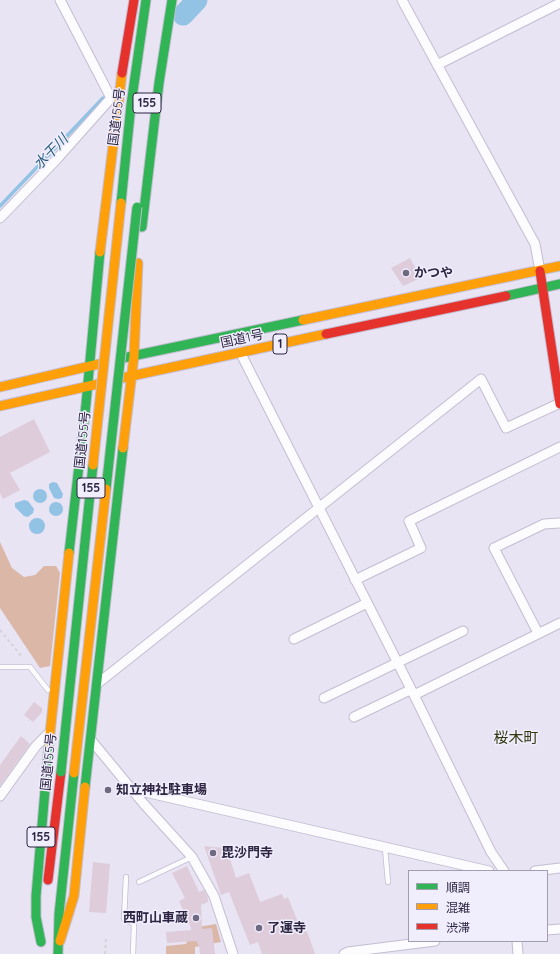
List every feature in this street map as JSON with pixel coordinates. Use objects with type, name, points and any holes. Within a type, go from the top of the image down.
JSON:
[{"type":"main road","name":"155","points":[[41,942],[36,917],[36,896],[53,696],[88,386],[114,100],[134,0]]},
{"type":"main road","name":"国道155号","points":[[47,888],[61,772],[131,105],[146,0]]},
{"type":"main road","name":"155","points":[[60,941],[74,896],[96,685],[134,356],[138,261],[159,82],[172,0]]},
{"type":"main road","name":"155","points":[[149,85],[151,70]]},
{"type":"main road","name":"国道155号","points":[[58,954],[60,941],[59,914],[137,206],[147,100]]},
{"type":"main road","name":"国道1号","points":[[0,387],[134,356],[560,266]]},
{"type":"main road","points":[[540,271],[560,403]]},
{"type":"main road","name":"国道1号","points":[[0,406],[240,352],[560,284]]},
{"type":"main road","name":"155","points":[[40,954],[46,904]]},
{"type":"street","points":[[0,218],[114,100],[60,0]]},
{"type":"street","points":[[402,0],[535,244],[540,271]]},
{"type":"street","points":[[437,64],[560,3]]},
{"type":"street","points":[[240,352],[491,852],[503,870]]},
{"type":"street","points":[[96,685],[481,379],[506,428],[560,403]]},
{"type":"street","points":[[355,580],[421,548],[408,521],[560,447]]},
{"type":"street","points":[[538,634],[494,548],[544,524],[560,523]]},
{"type":"street","points":[[294,639],[367,603]]},
{"type":"street","points":[[354,717],[412,692],[560,623]]},
{"type":"street","points":[[324,698],[462,631]]},
{"type":"street","points":[[53,696],[90,739],[112,770],[132,789],[140,805],[192,857],[214,896],[233,954]]},
{"type":"street","points":[[0,796],[36,746],[51,732]]},
{"type":"street","points":[[132,789],[484,870]]},
{"type":"street","points":[[543,870],[560,868]]},
{"type":"street","points":[[548,930],[560,929]]},
{"type":"street","points":[[344,954],[348,952],[428,942]]},
{"type":"street","points":[[517,942],[518,954]]},
{"type":"lane","points":[[0,668],[30,667],[53,696]]},
{"type":"lane","points":[[385,848],[388,882]]},
{"type":"lane","points":[[139,882],[192,857]]},
{"type":"lane","points":[[126,877],[124,919],[134,924],[133,954]]},
{"type":"path","points":[[0,630],[30,667]]},
{"type":"path","points":[[105,954],[106,939]]},
{"type":"path","points":[[265,947],[266,954]]},
{"type":"shaded area","points":[[0,542],[12,568],[24,577],[35,575],[44,566],[56,566],[60,573],[50,666],[40,668],[0,608]]},
{"type":"shaded area","points":[[216,924],[221,942],[195,947],[195,954],[166,954],[166,946],[186,944],[192,928]]},
{"type":"water","points":[[53,482],[57,483],[63,494],[62,498],[54,498],[49,488],[49,484]]},
{"type":"water","points":[[37,489],[43,489],[47,493],[47,499],[43,503],[37,503],[33,499],[33,493]]},
{"type":"water","points":[[24,500],[28,501],[34,509],[33,513],[28,517],[24,516],[15,507],[15,503]]},
{"type":"water","points":[[53,502],[59,502],[63,506],[63,512],[59,516],[53,516],[49,512],[49,506]]},
{"type":"water","points":[[34,518],[40,518],[45,523],[43,532],[40,534],[34,534],[29,529],[29,523]]},
{"type":"building","name":"かつや","points":[[410,258],[421,278],[403,286],[391,268]]},
{"type":"building","points":[[34,419],[50,452],[10,473],[20,490],[3,499],[0,493],[0,437]]},
{"type":"building","points":[[34,702],[42,708],[42,712],[33,722],[24,715]]},
{"type":"building","points":[[21,736],[30,744],[0,786],[0,765]]},
{"type":"building","points":[[204,846],[224,848],[227,857],[229,856],[236,878],[249,873],[260,902],[282,894],[284,899],[288,897],[299,925],[301,924],[304,932],[307,931],[315,954],[262,954],[258,942],[250,945],[229,892],[221,895]]},
{"type":"building","points":[[93,862],[110,864],[106,913],[89,912]]},
{"type":"building","points":[[187,866],[199,892],[204,890],[208,898],[208,902],[201,905],[202,929],[212,928],[215,954],[200,954],[199,946],[196,941],[167,943],[166,932],[192,930],[179,901],[185,898],[172,873]]},
{"type":"waterway","name":"水干川","points":[[183,15],[197,0]]},
{"type":"waterway","name":"水干川","points":[[0,206],[103,98]]},
{"type":"traffic: fast","points":[[121,203],[131,105],[146,0]]},
{"type":"traffic: fast","points":[[142,227],[159,83],[172,0]]},
{"type":"traffic: fast","points":[[106,489],[137,207]]},
{"type":"traffic: fast","points":[[69,553],[86,404],[100,252]]},
{"type":"traffic: fast","points":[[506,296],[560,284]]},
{"type":"traffic: fast","points":[[123,358],[303,320]]},
{"type":"traffic: fast","points":[[85,787],[123,448]]},
{"type":"traffic: fast","points":[[61,772],[93,465]]},
{"type":"traffic: fast","points":[[41,942],[36,917],[36,896],[49,743]]},
{"type":"traffic: fast","points":[[58,954],[59,914],[74,773]]},
{"type":"traffic: slow","points":[[100,252],[122,73]]},
{"type":"traffic: slow","points":[[93,465],[121,203]]},
{"type":"traffic: slow","points":[[123,448],[134,356],[138,263]]},
{"type":"traffic: slow","points":[[303,320],[560,266]]},
{"type":"traffic: slow","points":[[122,378],[326,334]]},
{"type":"traffic: slow","points":[[0,387],[99,364]]},
{"type":"traffic: slow","points":[[0,406],[98,384]]},
{"type":"traffic: slow","points":[[74,773],[106,489]]},
{"type":"traffic: slow","points":[[49,743],[69,553]]},
{"type":"traffic: slow","points":[[60,941],[74,896],[85,787]]},
{"type":"traffic: jam","points":[[122,73],[134,0]]},
{"type":"traffic: jam","points":[[540,271],[560,404]]},
{"type":"traffic: jam","points":[[326,334],[506,296]]},
{"type":"traffic: jam","points":[[48,880],[61,772]]},
{"type":"place","name":"かつや","points":[[406,273]]},
{"type":"place","name":"知立神社駐車場","points":[[108,790]]},
{"type":"place","name":"毘沙門寺","points":[[213,853]]},
{"type":"place","name":"西町山車蔵","points":[[196,918]]},
{"type":"place","name":"了運寺","points":[[259,928]]},
{"type":"district","name":"桜木町","points":[[516,738]]}]
